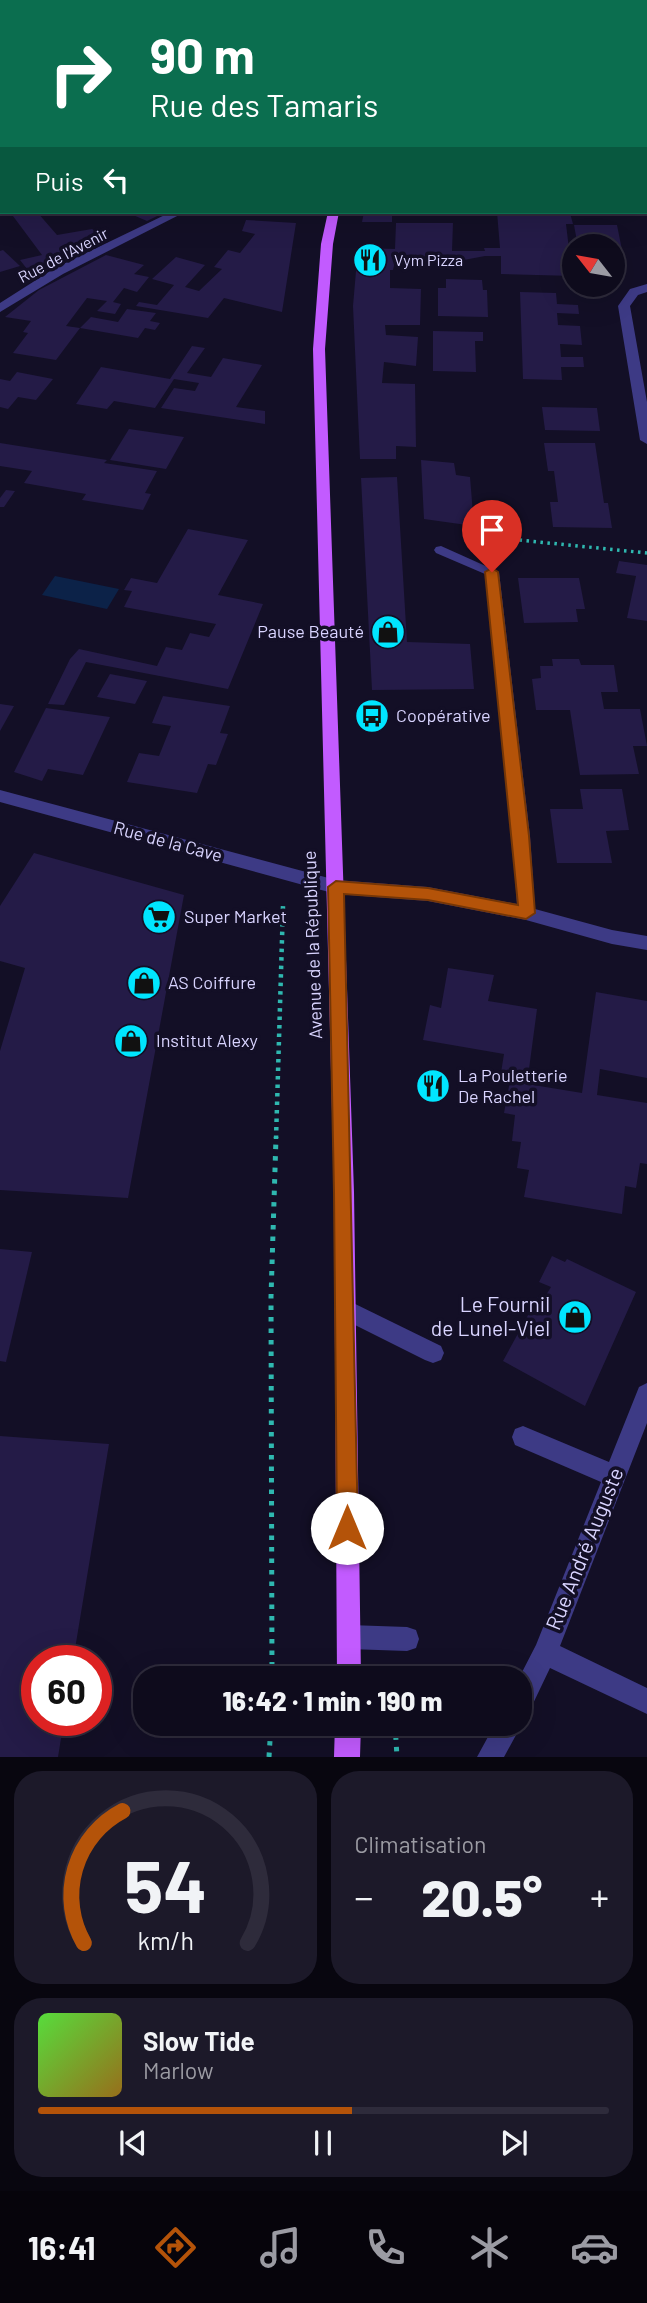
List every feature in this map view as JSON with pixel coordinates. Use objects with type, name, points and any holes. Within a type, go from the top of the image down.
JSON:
[{"type":"main road","name":"Avenue de la République","points":[[333,214],[327,244],[319,349],[336,887],[349,1666]]},
{"type":"main road","points":[[347,1757],[348,1736]]},
{"type":"street","name":"Rue de l'Avenir","points":[[0,308],[59,271],[175,214]]},
{"type":"street","points":[[647,288],[634,292],[624,306],[647,440]]},
{"type":"street","points":[[441,550],[492,572],[521,836],[526,913]]},
{"type":"street","name":"Rue de la Cave","points":[[0,796],[336,887],[428,894],[526,913],[612,937],[647,943]]},
{"type":"street","points":[[345,1309],[433,1353]]},
{"type":"street","name":"Rue André Auguste","points":[[532,1679],[545,1652],[647,1394]]},
{"type":"street","points":[[523,1437],[614,1476]]},
{"type":"street","points":[[349,1637],[407,1639]]},
{"type":"street","points":[[545,1652],[647,1701]]},
{"type":"street","points":[[491,1757],[502,1736]]},
{"type":"path","points":[[492,572],[519,540],[647,553]]},
{"type":"path","points":[[272,1666],[271,1297],[282,873]]},
{"type":"path","points":[[269,1757],[270,1736]]},
{"type":"path","points":[[395,1736],[397,1757]]},
{"type":"water","points":[[55,576],[119,589],[107,609],[42,595]]},
{"type":"building","points":[[11,214],[39,214],[57,235],[92,229],[110,240],[31,274],[20,260],[42,255]]},
{"type":"building","points":[[131,214],[161,214],[147,221]]},
{"type":"building","points":[[364,214],[392,214],[392,222],[362,222]]},
{"type":"building","points":[[497,214],[570,214],[573,224],[566,224],[567,234],[562,234],[562,276],[501,274],[501,256],[453,262],[395,261],[393,270],[390,270],[390,288],[421,289],[420,325],[385,325],[386,335],[418,337],[416,366],[384,362],[382,383],[415,384],[416,447],[396,446],[396,459],[360,459],[353,306],[358,248],[395,249],[396,223],[453,223],[452,251],[485,251],[484,248],[500,248]]},
{"type":"building","points":[[246,220],[296,223],[282,312],[224,298],[208,318],[136,306],[139,302],[157,305],[174,285],[152,279],[176,257],[205,265],[185,287],[199,291],[222,269],[214,267],[228,250],[240,253],[255,234],[242,231]]},
{"type":"building","points":[[574,225],[617,225],[619,234],[576,234]]},
{"type":"building","points":[[3,250],[20,266],[0,272],[0,251]]},
{"type":"building","points":[[106,255],[144,265],[134,274],[149,277],[137,292],[124,288],[113,302],[121,304],[115,314],[97,311],[107,301],[87,298],[66,326],[80,328],[56,360],[13,353],[28,333],[23,332],[31,321],[5,317],[39,290]]},
{"type":"building","points":[[446,279],[482,280],[483,290],[487,290],[488,317],[438,316],[438,288],[446,288]]},
{"type":"building","points":[[520,292],[556,293],[557,304],[578,305],[579,314],[557,313],[558,325],[580,326],[582,345],[560,344],[561,357],[583,357],[584,367],[561,367],[562,380],[523,379]]},
{"type":"building","points":[[127,309],[156,313],[150,321],[160,323],[155,330],[145,328],[138,338],[80,328],[91,317],[118,322]]},
{"type":"building","points":[[433,331],[483,332],[483,341],[475,341],[476,372],[433,371]]},
{"type":"building","points":[[192,346],[205,348],[187,373],[211,377],[223,358],[262,365],[236,407],[265,411],[265,424],[161,408],[174,388],[195,391],[199,383],[174,379],[155,408],[114,401],[107,409],[76,404],[101,367],[170,379]]},
{"type":"building","points":[[17,372],[53,379],[36,400],[18,397],[8,409],[0,407],[0,379],[10,381]]},
{"type":"building","points":[[542,407],[597,408],[600,431],[545,430]]},
{"type":"building","points":[[129,429],[184,437],[166,469],[110,460]]},
{"type":"building","points":[[0,443],[157,471],[145,493],[151,494],[143,510],[82,500],[86,494],[24,483],[32,471],[0,466]]},
{"type":"building","points":[[544,443],[595,443],[604,503],[608,503],[612,528],[553,527],[550,502],[558,502],[554,471],[548,471]]},
{"type":"building","points":[[421,460],[454,463],[456,475],[470,477],[474,526],[424,519]]},
{"type":"building","points":[[397,477],[407,642],[470,644],[474,689],[372,690],[361,478]]},
{"type":"building","points":[[6,490],[15,491],[4,507],[0,507],[0,498]]},
{"type":"building","points":[[188,529],[248,540],[218,595],[263,604],[228,689],[86,662],[64,705],[48,704],[70,659],[79,649],[157,666],[166,647],[182,650],[190,633],[209,637],[216,624],[124,607],[132,591],[124,590],[131,578],[157,583]]},
{"type":"building","points":[[619,561],[647,565],[647,621],[627,618],[636,576],[616,573]]},
{"type":"building","points":[[518,578],[579,578],[585,609],[576,609],[578,622],[524,623]]},
{"type":"building","points":[[552,659],[579,659],[581,665],[614,665],[618,692],[601,692],[604,709],[640,709],[647,746],[633,746],[639,774],[580,775],[570,710],[536,710],[532,679],[541,678],[540,666],[553,666]]},
{"type":"building","points":[[110,674],[147,681],[135,704],[97,697]]},
{"type":"building","points":[[163,696],[230,706],[220,733],[228,734],[216,765],[208,764],[197,793],[127,782],[139,753],[159,756],[171,726],[152,723]]},
{"type":"building","points":[[0,704],[14,706],[0,731]]},
{"type":"building","points":[[46,708],[110,717],[83,775],[48,769],[42,781],[14,772]]},
{"type":"building","points":[[580,789],[622,789],[629,830],[606,831],[612,863],[557,863],[550,809],[583,809]]},
{"type":"building","points":[[34,853],[184,895],[128,1198],[0,1190],[0,1051],[25,968],[0,961],[0,906]]},
{"type":"building","points":[[448,968],[494,975],[488,1001],[537,1009],[527,1084],[582,1093],[596,992],[647,1001],[647,1078],[600,1069],[597,1095],[647,1103],[647,1164],[640,1163],[636,1188],[625,1186],[622,1214],[524,1197],[529,1170],[517,1168],[521,1142],[512,1141],[515,1115],[504,1113],[510,1081],[500,1079],[504,1054],[423,1040],[430,1005],[441,1008]]},
{"type":"building","points":[[0,1249],[32,1252],[6,1362],[0,1361]]},
{"type":"building","name":"Le Fournil de Lunel-Viel","points":[[552,1256],[565,1262],[567,1259],[636,1292],[585,1406],[503,1361],[538,1297],[543,1300],[551,1287],[539,1282]]},
{"type":"building","points":[[0,1436],[109,1444],[76,1645],[21,1645],[21,1736],[61,1736],[58,1757],[0,1757]]},
{"type":"place","name":"Vym Pizza","points":[[370,260]]},
{"type":"place","name":"Pause Beauté","points":[[388,632]]},
{"type":"place","name":"Coopérative","points":[[372,716]]},
{"type":"place","name":"Super Market","points":[[159,917]]},
{"type":"place","name":"AS Coiffure","points":[[144,983]]},
{"type":"place","name":"Institut Alexy","points":[[131,1041]]},
{"type":"place","name":"La Pouletterie De Rachel","points":[[433,1086]]},
{"type":"place","name":"Le Fournil de Lunel-Viel","points":[[575,1317]]},
{"type":"route","points":[[347,1528],[344,1192],[336,887],[428,894],[526,913],[521,836],[492,572]]}]
